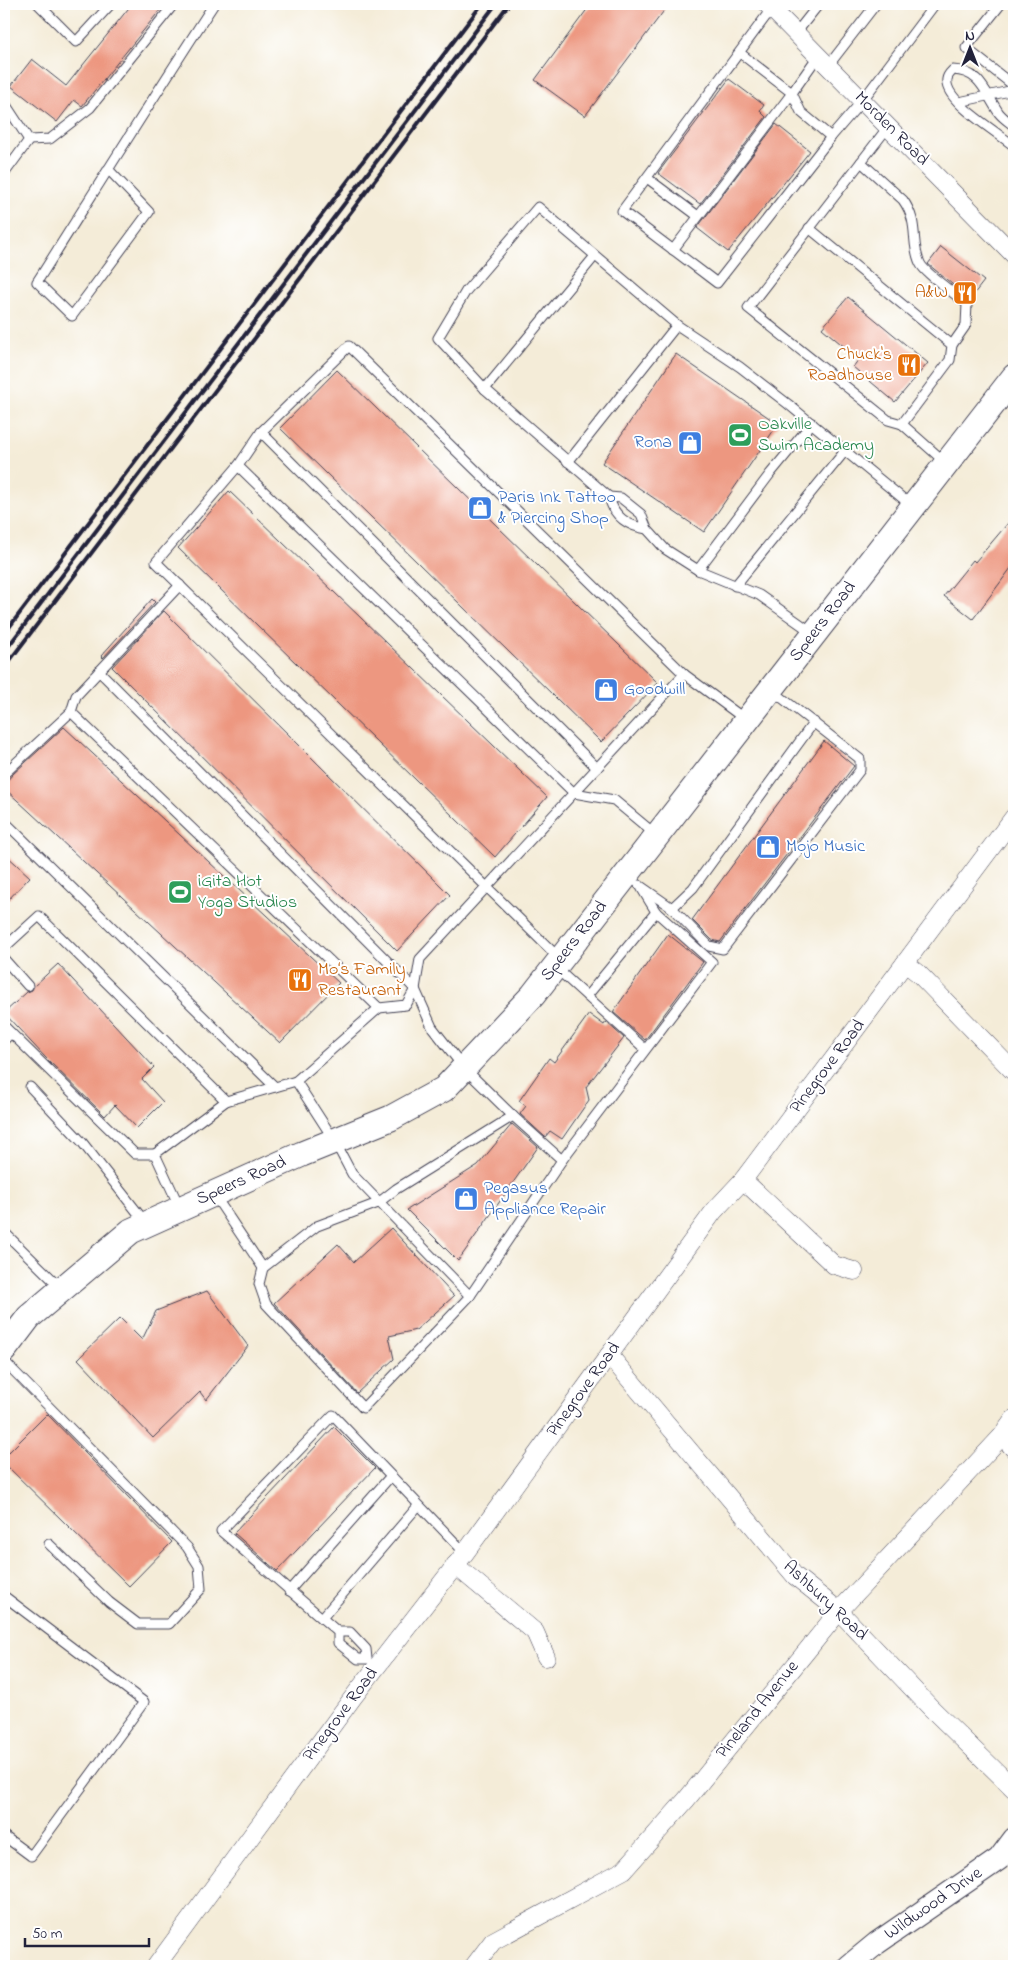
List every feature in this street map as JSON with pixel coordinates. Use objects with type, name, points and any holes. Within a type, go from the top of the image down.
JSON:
[{"type":"main road","name":"Speers Road","points":[[4,1350],[29,1317],[131,1231],[334,1140],[391,1118],[444,1089],[533,995],[558,963],[633,880],[656,835],[1014,377]]},
{"type":"street","name":"Morden Road","points":[[769,6],[1014,255]]},
{"type":"street","name":"Pinegrove Road","points":[[163,1964],[372,1663],[460,1559],[714,1211],[743,1180],[1014,816]]},
{"type":"street","points":[[906,963],[1014,1072]]},
{"type":"street","points":[[743,1180],[834,1265],[854,1271]]},
{"type":"street","name":"Ashbury Road","points":[[609,1355],[795,1576],[839,1611],[930,1708],[1014,1790]]},
{"type":"street","name":"Pineland Avenue","points":[[474,1966],[494,1941],[624,1870],[686,1800],[839,1611],[1002,1436],[1014,1419]]},
{"type":"street","points":[[1002,1436],[1014,1449]]},
{"type":"street","points":[[460,1559],[535,1632],[546,1658]]},
{"type":"street","name":"Wildwood Drive","points":[[849,1966],[877,1943],[999,1859],[1014,1839]]},
{"type":"lane","points":[[38,4],[76,42],[111,4]]},
{"type":"lane","points":[[29,140],[50,139],[90,108],[174,4]]},
{"type":"lane","points":[[108,169],[149,212],[72,316],[37,282],[108,169],[214,4]]},
{"type":"lane","points":[[796,33],[818,4]]},
{"type":"lane","points":[[673,250],[792,93],[876,4]]},
{"type":"lane","points":[[769,6],[740,53],[622,210],[717,284],[831,137],[862,101],[935,4]]},
{"type":"lane","points":[[1001,4],[966,48],[1014,86]]},
{"type":"lane","points":[[740,53],[792,93],[801,112],[831,137]]},
{"type":"lane","points":[[1014,126],[1000,115],[978,80],[964,70],[953,70],[947,76],[947,84],[953,96],[1014,146]]},
{"type":"lane","points":[[959,102],[1014,90]]},
{"type":"lane","points":[[4,102],[29,140]]},
{"type":"lane","points":[[888,127],[748,308],[888,420],[902,424],[946,463]]},
{"type":"lane","points":[[4,174],[29,140]]},
{"type":"lane","points":[[861,162],[903,200],[908,208],[914,224],[917,255],[922,267],[967,304],[966,325],[952,345],[950,360],[902,424]]},
{"type":"lane","points":[[647,178],[698,216]]},
{"type":"lane","points":[[814,633],[758,596],[698,570],[665,550],[647,529],[641,514],[621,498],[609,497],[485,389],[438,338],[466,291],[538,207],[677,325],[740,367],[912,507]]},
{"type":"lane","points":[[810,228],[952,345]]},
{"type":"lane","points":[[485,389],[595,256]]},
{"type":"lane","points":[[568,462],[677,325]]},
{"type":"lane","points":[[646,1049],[587,996],[488,887],[156,562],[238,466],[261,432],[349,346],[684,674],[746,720]]},
{"type":"lane","points":[[698,570],[770,474],[812,424]]},
{"type":"lane","points":[[261,432],[597,768]]},
{"type":"lane","points":[[735,586],[845,451]]},
{"type":"lane","points":[[238,466],[574,793],[614,800],[656,835]]},
{"type":"lane","points":[[609,497],[611,508],[631,527],[647,529]]},
{"type":"lane","points":[[4,774],[71,712],[76,696],[180,585]]},
{"type":"lane","points":[[99,671],[414,989],[432,1027],[464,1068],[562,1160]]},
{"type":"lane","points":[[4,1026],[135,1154],[156,1154],[226,1101],[296,1081],[379,1008],[406,1005],[414,989],[420,959],[684,674]]},
{"type":"lane","points":[[633,880],[672,908],[709,946],[723,949],[860,770],[860,759],[770,689]]},
{"type":"lane","points":[[71,712],[379,1008]]},
{"type":"lane","points":[[672,908],[693,888],[814,722]]},
{"type":"lane","points":[[4,821],[275,1087]]},
{"type":"lane","points":[[513,1116],[378,1203],[317,1226],[263,1268],[259,1284],[266,1304],[363,1408],[470,1296],[562,1160],[712,962],[656,912],[633,880]]},
{"type":"lane","points":[[587,996],[656,912]]},
{"type":"lane","points":[[4,948],[39,916],[226,1101]]},
{"type":"lane","points":[[4,959],[28,986]]},
{"type":"lane","points":[[4,1040],[11,1033]]},
{"type":"lane","points":[[296,1081],[334,1140],[352,1174],[470,1296]]},
{"type":"lane","points":[[30,1087],[82,1142],[147,1224]]},
{"type":"lane","points":[[156,1154],[180,1209]]},
{"type":"lane","points":[[213,1193],[263,1268]]},
{"type":"lane","points":[[4,1232],[62,1289]]},
{"type":"lane","points":[[4,1361],[186,1547],[199,1566],[201,1590],[169,1624],[138,1624],[108,1602],[49,1544]]},
{"type":"lane","points":[[372,1663],[366,1650],[350,1632],[338,1632],[221,1531],[333,1415],[418,1506],[460,1559]]},
{"type":"lane","points":[[289,1591],[390,1477]]},
{"type":"lane","points":[[322,1618],[418,1506]]},
{"type":"lane","points":[[4,1596],[144,1702],[31,1856],[4,1836]]},
{"type":"lane","points":[[338,1632],[338,1643],[358,1659],[372,1663]]},
{"type":"building","points":[[132,4],[165,4],[82,106],[74,100],[57,122],[11,86],[32,59],[66,86]]},
{"type":"building","points":[[591,4],[669,4],[585,116],[535,80]]},
{"type":"building","points":[[729,79],[764,105],[760,111],[766,117],[700,204],[658,173]]},
{"type":"building","points":[[776,124],[810,151],[728,252],[697,228]]},
{"type":"building","points":[[941,247],[984,281],[970,299],[928,264]]},
{"type":"building","points":[[848,297],[928,363],[895,402],[853,367],[859,359],[822,328]]},
{"type":"building","name":"Rona","points":[[676,354],[778,424],[704,532],[602,463]]},
{"type":"building","points":[[337,370],[658,683],[601,742],[280,428]]},
{"type":"building","points":[[229,491],[547,797],[495,857],[178,548]]},
{"type":"building","points":[[1014,516],[1014,564],[973,619],[944,596],[973,560],[975,562]]},
{"type":"building","points":[[152,599],[155,602],[103,658],[101,656]]},
{"type":"building","points":[[164,611],[450,895],[397,951],[112,667]]},
{"type":"building","points":[[64,727],[339,983],[280,1043],[4,788],[4,784],[13,774]]},
{"type":"building","points":[[824,741],[854,766],[720,942],[712,940],[692,920]]},
{"type":"building","points":[[4,853],[30,877],[4,904]]},
{"type":"building","points":[[668,934],[703,962],[645,1040],[613,1012]]},
{"type":"building","points":[[58,964],[154,1067],[142,1079],[163,1102],[137,1128],[115,1105],[105,1116],[45,1057],[4,1013],[27,992],[32,990]]},
{"type":"building","points":[[589,1014],[604,1025],[606,1022],[624,1038],[586,1087],[589,1100],[562,1139],[550,1131],[545,1137],[520,1114],[526,1106],[519,1101],[549,1058],[554,1062]]},
{"type":"building","points":[[512,1124],[538,1147],[458,1261],[407,1210],[478,1165]]},
{"type":"building","points":[[391,1228],[454,1296],[416,1330],[389,1336],[394,1359],[357,1393],[274,1303],[338,1244],[354,1262]]},
{"type":"building","points":[[207,1291],[248,1346],[206,1400],[200,1392],[153,1438],[78,1359],[120,1318],[142,1340],[156,1311]]},
{"type":"building","points":[[47,1414],[172,1542],[129,1586],[4,1463],[4,1457]]},
{"type":"building","points":[[334,1427],[375,1468],[277,1571],[234,1533]]},
{"type":"railway","points":[[4,634],[482,4]]},
{"type":"railway","points":[[4,652],[496,4]]},
{"type":"railway","points":[[4,668],[509,4]]},
{"type":"place","name":"A&W","points":[[965,293]]},
{"type":"place","name":"Chuck's Roadhouse","points":[[909,365]]},
{"type":"place","name":"Oakville Swim Academy","points":[[740,435]]},
{"type":"place","name":"Rona","points":[[690,443]]},
{"type":"place","name":"Paris Ink Tattoo & Piercing Shop","points":[[480,508]]},
{"type":"place","name":"Goodwill","points":[[606,690]]},
{"type":"place","name":"Mojo Music","points":[[768,847]]},
{"type":"place","name":"iGita Hot Yoga Studios","points":[[180,892]]},
{"type":"place","name":"Mo‘s Family Restaurant","points":[[300,980]]},
{"type":"place","name":"Pegasus Appliance Repair","points":[[466,1199]]}]
